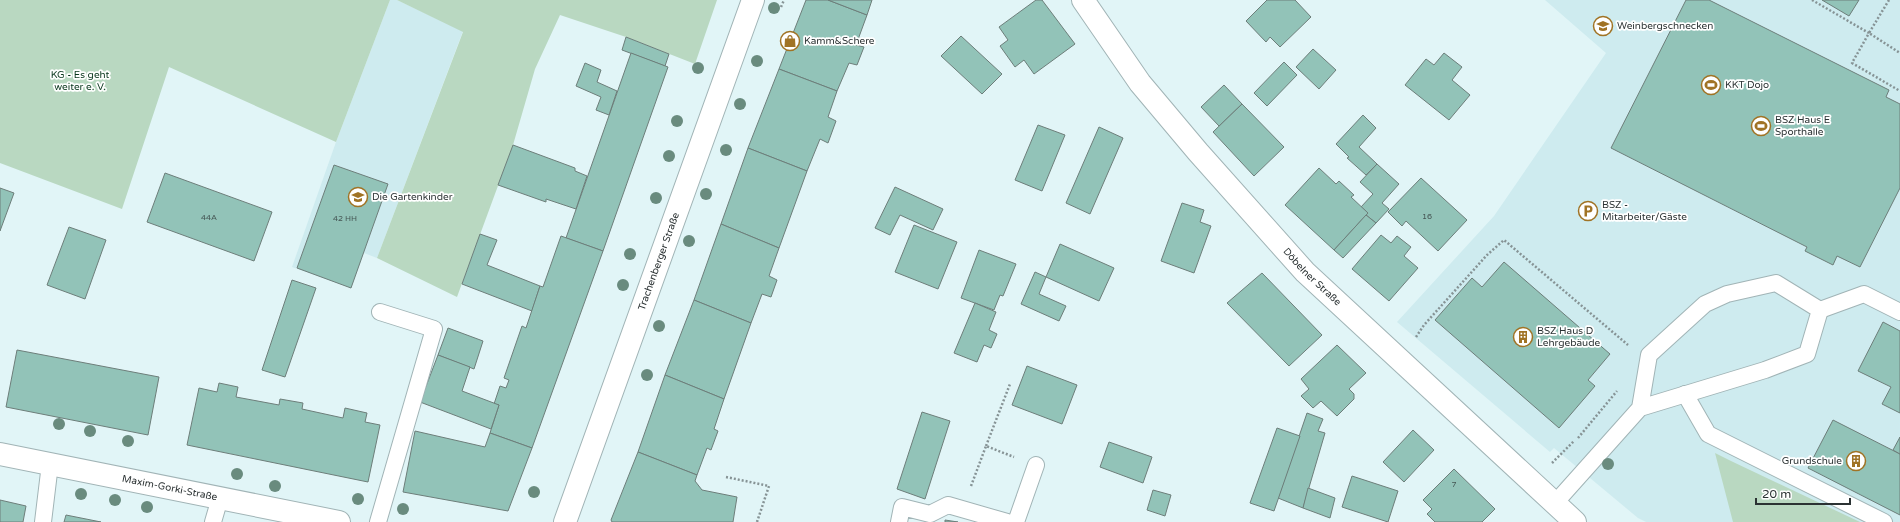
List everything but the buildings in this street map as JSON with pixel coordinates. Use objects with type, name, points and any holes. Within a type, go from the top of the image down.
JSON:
[{"type":"street","name":"Trachenberger Straße","points":[[565,522],[753,0]]},
{"type":"street","name":"Döbelner Straße","points":[[1083,0],[1140,83],[1198,152],[1305,272],[1556,502],[1575,522]]},
{"type":"street","name":"Maxim-Gorki-Straße","points":[[0,454],[339,522]]},
{"type":"lane","points":[[1640,408],[1650,355],[1705,304],[1727,294],[1776,283],[1820,310]]},
{"type":"lane","points":[[1820,310],[1864,294],[1900,312]]},
{"type":"lane","points":[[1556,502],[1640,408],[1765,370],[1807,354],[1820,310]]},
{"type":"lane","points":[[378,522],[434,329],[380,312]]},
{"type":"lane","points":[[1685,394],[1708,434],[1884,522]]},
{"type":"lane","points":[[43,522],[50,464]]},
{"type":"lane","points":[[1016,522],[1036,465]]},
{"type":"lane","points":[[213,522],[220,498]]},
{"type":"lane","points":[[899,522],[902,507],[930,514],[948,505],[1007,522]]},
{"type":"path","points":[[1812,0],[1900,53]]},
{"type":"path","points":[[1889,0],[1852,63],[1900,91]]},
{"type":"path","points":[[1424,325],[1486,255],[1504,240],[1628,346]]},
{"type":"path","points":[[963,510],[1010,384]]},
{"type":"path","points":[[1534,482],[1574,441],[1619,389]]},
{"type":"path","points":[[986,446],[1036,465]]},
{"type":"path","points":[[726,477],[768,486],[757,522]]},
{"type":"shaded area","name":"Die Gartenkinder","points":[[390,0],[397,0],[463,31],[377,258],[364,253],[351,288],[292,267],[336,142]]},
{"type":"shaded area","points":[[1545,0],[1900,0],[1900,522],[1646,522],[1638,518],[1554,448],[1550,452],[1397,322],[1494,216],[1606,53]]},
{"type":"green space","name":"KG - Es geht weiter e. V.","points":[[0,0],[390,0],[336,142],[169,67],[122,209],[0,163]]},
{"type":"green space","points":[[397,0],[717,0],[695,64],[626,37],[560,15],[535,69],[513,145],[457,297],[377,258],[463,32]]},
{"type":"green space","points":[[1715,453],[1731,461],[1860,522],[1733,522]]},
{"type":"place","name":"Weinbergschnecken","points":[[1603,26]]},
{"type":"place","name":"Kamm&Schere","points":[[790,41]]},
{"type":"place","name":"KKT Dojo","points":[[1711,85]]},
{"type":"place","name":"BSZ Haus E Sporthalle","points":[[1761,126]]},
{"type":"place","name":"Die Gartenkinder","points":[[358,197]]},
{"type":"place","name":"BSZ - Mitarbeiter/Gäste","points":[[1588,211]]},
{"type":"place","name":"BSZ Haus D Lehrgebäude","points":[[1523,337]]},
{"type":"place","name":"Grundschule","points":[[1856,461]]}]
